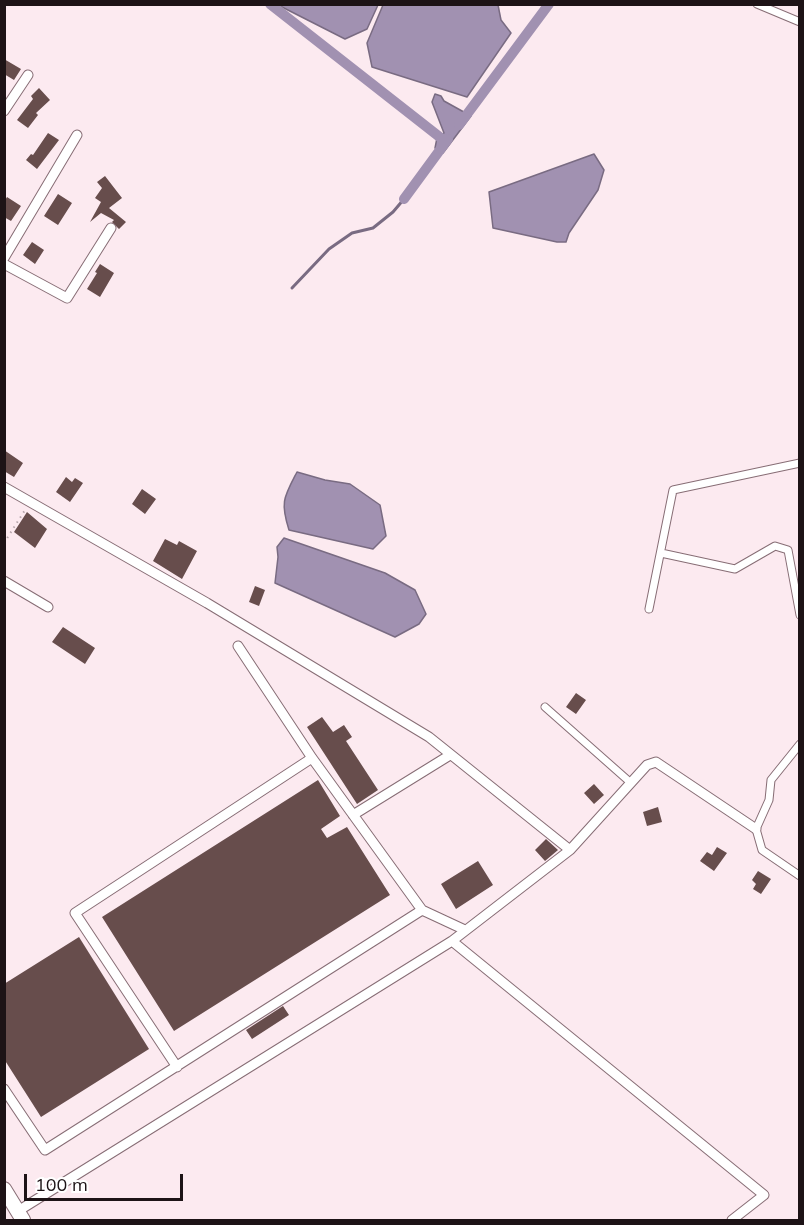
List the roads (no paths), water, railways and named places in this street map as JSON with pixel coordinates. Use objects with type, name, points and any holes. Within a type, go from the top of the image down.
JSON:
[{"type":"main road","points":[[4,1189],[21,1216]]},
{"type":"street","points":[[757,4],[800,22]]},
{"type":"street","points":[[4,111],[28,75]]},
{"type":"street","points":[[4,258],[77,135]]},
{"type":"street","points":[[4,264],[67,298],[111,228]]},
{"type":"street","points":[[649,609],[674,490],[800,463]]},
{"type":"street","points":[[4,487],[207,603],[429,737],[570,850]]},
{"type":"street","points":[[661,553],[735,568],[775,546],[788,550],[800,615]]},
{"type":"street","points":[[4,581],[48,607]]},
{"type":"street","points":[[238,646],[312,758],[422,910],[465,930]]},
{"type":"street","points":[[545,707],[631,783]]},
{"type":"street","points":[[800,744],[771,780],[769,800],[756,829],[762,850],[800,876]]},
{"type":"street","points":[[353,815],[450,756]]},
{"type":"street","points":[[177,1067],[75,913],[312,758]]},
{"type":"street","points":[[21,1216],[452,941],[570,850],[647,765],[656,762],[756,829]]},
{"type":"street","points":[[4,1089],[45,1150],[422,910]]},
{"type":"street","points":[[452,941],[764,1195],[732,1221]]},
{"type":"waterway","points":[[270,4],[446,142]]},
{"type":"waterway","points":[[459,125],[549,4]]},
{"type":"waterway","points":[[404,199],[448,139]]},
{"type":"waterway","points":[[292,288],[329,249],[352,233],[373,228],[393,212],[404,199]]}]
